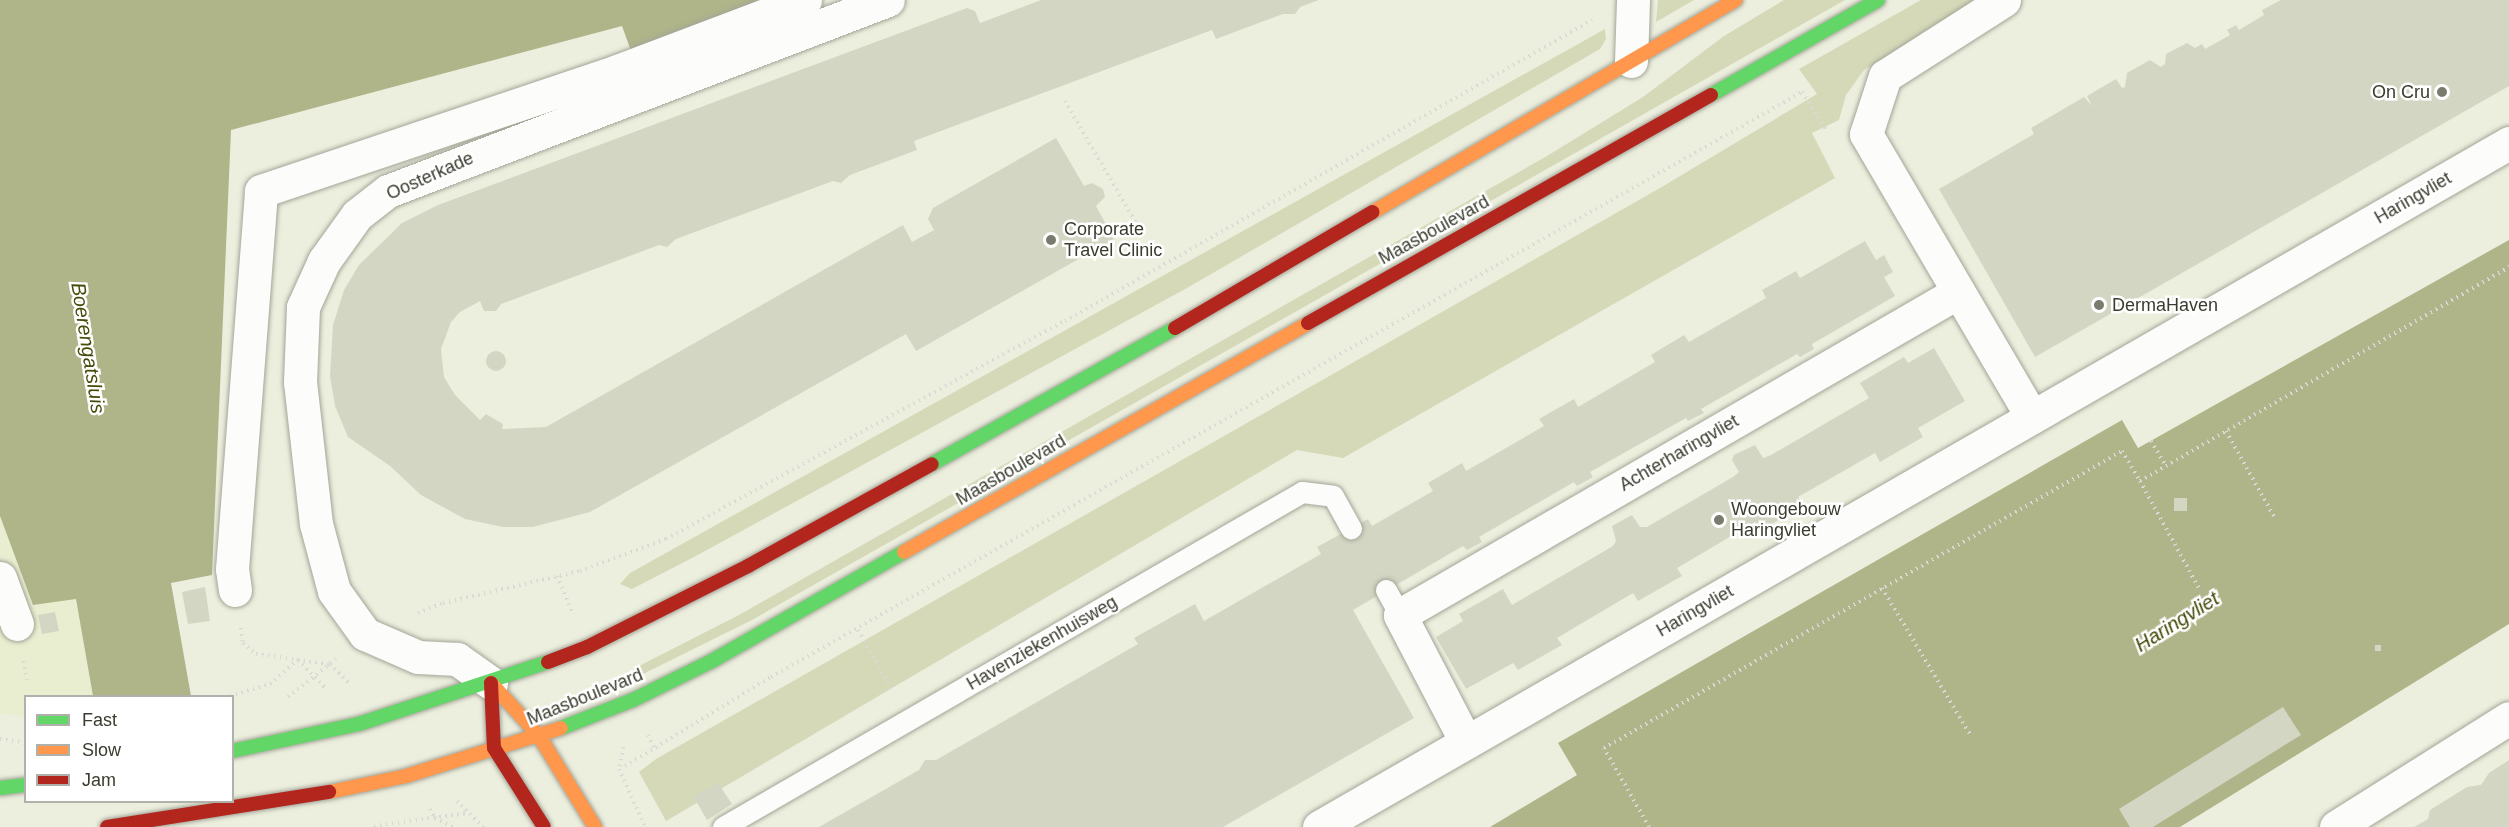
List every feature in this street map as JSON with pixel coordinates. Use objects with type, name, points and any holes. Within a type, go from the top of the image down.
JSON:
[{"type":"main road","points":[[234,752],[359,724],[491,683],[586,647],[748,566],[1127,356],[1736,0]]},
{"type":"main road","name":"Maasboulevard","points":[[107,827],[223,808],[303,798],[395,778],[538,736],[633,700],[712,661],[1878,0]]},
{"type":"main road","points":[[491,683],[538,736],[595,827]]},
{"type":"main road","points":[[491,683],[494,748],[544,827]]},
{"type":"main road","points":[[0,788],[24,785]]},
{"type":"street","name":"Oosterkade","points":[[235,590],[232,569],[261,191],[617,71],[806,0]]},
{"type":"street","name":"Oosterkade","points":[[364,634],[352,620],[329,576],[316,524],[302,420],[303,307],[324,261],[344,231],[388,191],[423,176],[888,0]]},
{"type":"street","points":[[1631,61],[1633,0]]},
{"type":"street","points":[[2004,0],[1885,76],[1866,134],[2032,417]]},
{"type":"street","name":"Haringvliet","points":[[1319,827],[2509,143]]},
{"type":"street","name":"Achterharingvliet","points":[[1466,742],[1393,603],[1958,292]]},
{"type":"street","points":[[0,578],[17,624]]},
{"type":"street","points":[[364,634],[418,657],[458,659],[491,683]]},
{"type":"street","points":[[2336,827],[2509,718]]},
{"type":"lane","name":"Havenziekenhuisweg","points":[[723,827],[1302,492],[1333,496],[1351,528]]},
{"type":"path","points":[[364,634],[443,603],[580,571],[666,539],[1065,321],[1595,18]]},
{"type":"path","points":[[625,766],[858,630],[1802,92],[1828,134]]},
{"type":"path","points":[[1065,102],[1143,235]]},
{"type":"path","points":[[2140,481],[2509,267]]},
{"type":"path","points":[[2226,431],[2276,520]]},
{"type":"path","points":[[2151,441],[2166,466]]},
{"type":"path","points":[[1649,827],[1604,748],[2122,451],[2200,590]]},
{"type":"path","points":[[1882,588],[1971,736]]},
{"type":"path","points":[[240,623],[243,643],[256,654],[330,664],[279,702]]},
{"type":"path","points":[[858,630],[893,691]]},
{"type":"path","points":[[24,660],[27,680]]},
{"type":"path","points":[[298,660],[329,693]]},
{"type":"path","points":[[233,695],[270,684],[298,660]]},
{"type":"path","points":[[0,739],[24,743]]},
{"type":"path","points":[[425,801],[435,818],[453,827]]},
{"type":"path","points":[[364,827],[469,813]]},
{"type":"shaded area","points":[[1658,0],[1694,0],[1656,22]]},
{"type":"shaded area","points":[[1784,0],[1845,0],[752,620],[641,675],[633,669],[739,615],[1547,156],[1643,97],[1724,36]]},
{"type":"shaded area","points":[[1921,0],[1986,0],[1864,70],[1846,95],[1839,120],[1812,133],[1835,178],[1343,458],[1297,450],[666,821],[639,772],[656,759],[1660,188],[1817,94],[1799,69]]},
{"type":"shaded area","points":[[1605,29],[1606,39],[1600,49],[1187,288],[694,557],[632,589],[620,584],[630,573]]},
{"type":"shaded area","points":[[0,517],[33,605],[76,598],[95,695],[24,695],[24,717],[0,714]]},
{"type":"water","name":"Boerengatsluis","points":[[0,0],[766,0],[631,51],[622,26],[231,130],[212,575],[171,583],[191,695],[93,695],[76,599],[33,605],[0,516]]},
{"type":"water","points":[[2509,240],[2509,624],[2180,827],[1490,827],[1577,775],[1558,743],[2122,420],[2138,448]]},
{"type":"building","points":[[1041,0],[1319,0],[1300,7],[1295,14],[1283,14],[1216,39],[1212,30],[914,141],[917,150],[850,175],[841,183],[833,181],[676,239],[667,247],[659,245],[501,304],[496,311],[484,311],[480,301],[460,312],[451,322],[441,349],[444,377],[455,395],[480,420],[486,414],[503,424],[502,429],[546,427],[903,225],[912,242],[934,230],[928,219],[933,208],[1056,138],[1084,186],[1092,183],[1103,189],[1105,197],[1096,206],[1114,239],[916,351],[906,334],[590,512],[533,527],[503,527],[465,519],[421,495],[390,466],[348,437],[335,406],[330,376],[333,325],[344,290],[359,265],[402,223],[438,205],[967,8],[975,11],[980,23]]},
{"type":"building","points":[[2281,0],[2509,0],[2509,86],[2035,357],[1939,189],[2034,134],[2031,128],[2084,97],[2092,106],[2087,96],[2116,79],[2122,88],[2125,87],[2127,73],[2150,60],[2161,67],[2165,64],[2166,54],[2187,43],[2195,48],[2202,44],[2205,49],[2230,35],[2227,30],[2236,25],[2239,30],[2264,15],[2262,10]]},
{"type":"building","points":[[1865,241],[1876,260],[1884,255],[1893,272],[1884,277],[1895,296],[1812,344],[1814,349],[1800,357],[1797,354],[1701,409],[1704,413],[1688,421],[1686,418],[1590,472],[1593,477],[1577,486],[1574,482],[1479,537],[1482,542],[1467,550],[1463,546],[1353,610],[1414,718],[1223,827],[819,827],[919,770],[925,760],[936,760],[1138,644],[1134,638],[1195,604],[1204,621],[1321,554],[1317,547],[1368,519],[1372,526],[1433,491],[1428,483],[1462,463],[1466,471],[1544,426],[1539,419],[1574,399],[1578,407],[1655,362],[1651,355],[1684,335],[1689,342],[1766,298],[1762,290],[1796,271],[1800,278]]},
{"type":"building","name":"Woongebouw Haringvliet","points":[[1934,348],[1965,401],[1918,428],[1923,437],[1880,462],[1875,453],[1798,497],[1803,506],[1760,531],[1755,522],[1677,568],[1682,576],[1638,601],[1633,593],[1557,638],[1562,645],[1518,670],[1513,663],[1466,689],[1436,637],[1463,621],[1459,614],[1503,589],[1512,605],[1613,546],[1616,541],[1612,526],[1632,515],[1640,527],[1647,527],[1733,477],[1739,472],[1732,460],[1734,455],[1755,445],[1763,458],[1771,455],[1869,398],[1860,383],[1904,357],[1908,363]]},
{"type":"building","points":[[496,351],[503,354],[506,361],[503,368],[496,371],[489,368],[486,361],[489,354]]},
{"type":"building","points":[[2174,498],[2187,498],[2187,511],[2174,511]]},
{"type":"building","points":[[205,587],[210,621],[188,624],[182,592]]},
{"type":"building","points":[[55,612],[59,631],[42,634],[38,615]]},
{"type":"building","points":[[2375,645],[2381,645],[2381,651],[2375,651]]},
{"type":"building","points":[[2283,707],[2301,735],[2153,827],[2130,827],[2119,809]]},
{"type":"building","points":[[2509,760],[2509,827],[2414,827],[2428,819],[2430,810],[2467,787],[2481,785],[2489,773]]},
{"type":"building","points":[[718,783],[732,804],[707,820],[693,796]]},
{"type":"traffic: fast","points":[[1711,95],[1878,0]]},
{"type":"traffic: fast","points":[[932,464],[1175,328]]},
{"type":"traffic: fast","points":[[561,728],[633,700],[712,661],[904,552]]},
{"type":"traffic: fast","points":[[234,751],[359,724],[548,662]]},
{"type":"traffic: fast","points":[[0,788],[24,785]]},
{"type":"traffic: slow","points":[[1373,212],[1736,0]]},
{"type":"traffic: slow","points":[[904,552],[1308,323]]},
{"type":"traffic: slow","points":[[491,683],[539,736],[595,827]]},
{"type":"traffic: slow","points":[[329,792],[406,776],[561,728]]},
{"type":"traffic: jam","points":[[1308,323],[1711,95]]},
{"type":"traffic: jam","points":[[1175,328],[1373,212]]},
{"type":"traffic: jam","points":[[548,662],[587,647],[748,566],[932,464]]},
{"type":"traffic: jam","points":[[491,683],[494,748],[544,827]]},
{"type":"traffic: jam","points":[[107,827],[329,792]]},
{"type":"place","name":"On Cru","points":[[2442,92]]},
{"type":"place","name":"Corporate Travel Clinic","points":[[1051,240]]},
{"type":"place","name":"DermaHaven","points":[[2099,305]]},
{"type":"place","name":"Woongebouw Haringvliet","points":[[1719,520]]}]
